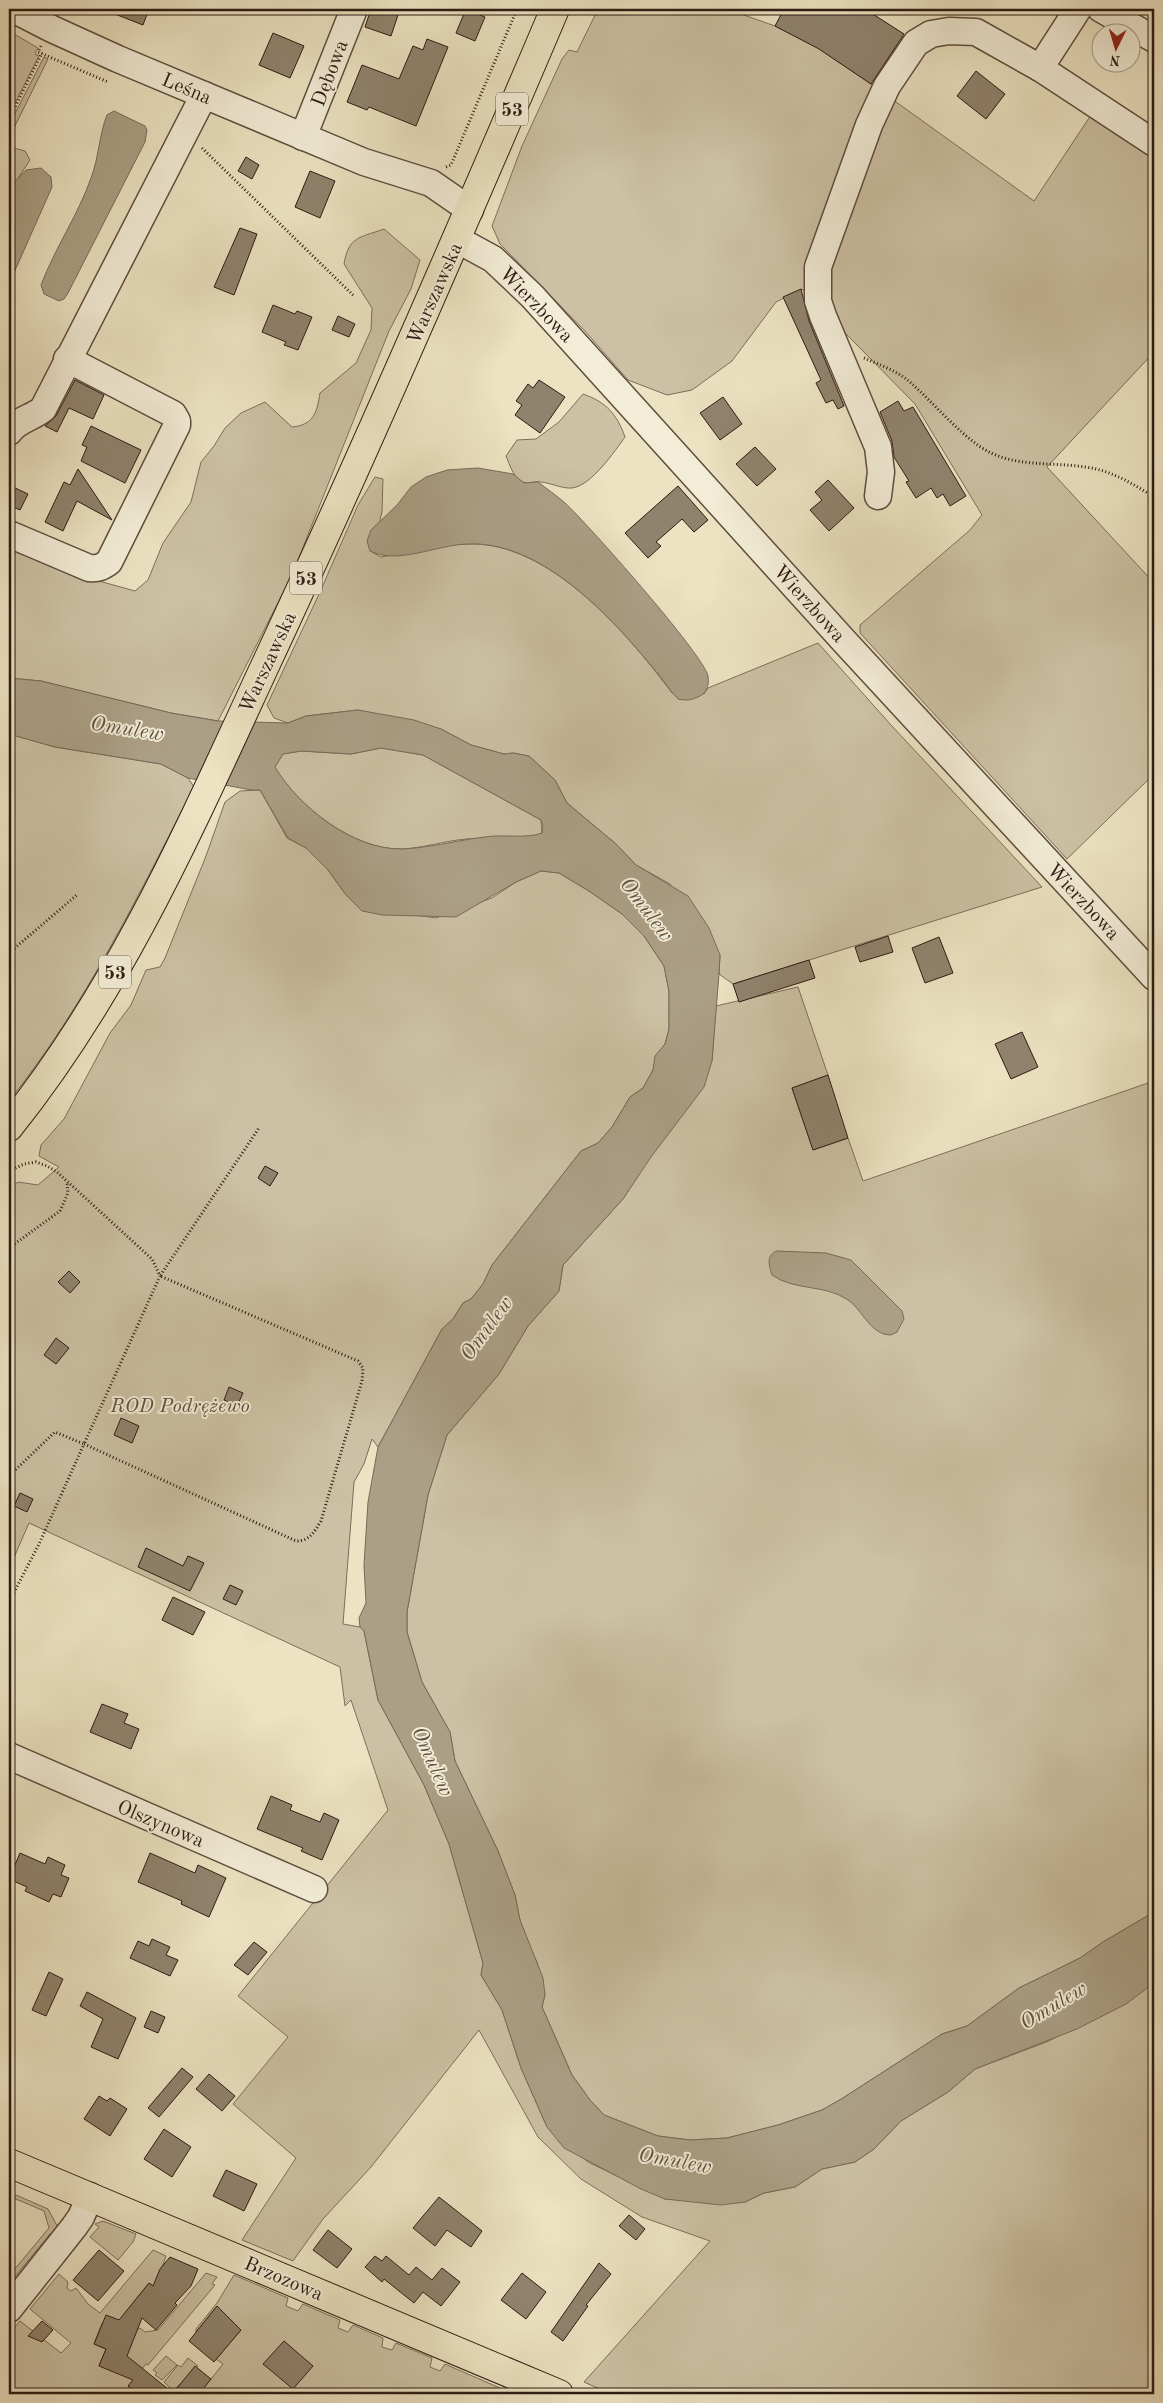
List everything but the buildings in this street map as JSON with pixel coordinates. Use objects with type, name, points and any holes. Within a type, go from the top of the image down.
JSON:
[{"type":"main road","name":"Warszawska","points":[[9,1127],[46,1078],[97,1002],[149,911],[201,805],[360,461],[458,240],[555,9]]},
{"type":"main road","name":"Brzozowa","points":[[9,2162],[559,2394]]},
{"type":"street","name":"Leśna","points":[[13,9],[52,29],[303,137],[364,162],[432,183],[470,210]]},
{"type":"street","name":"Dębowa","points":[[303,137],[354,9]]},
{"type":"street","points":[[1040,68],[1078,9]]},
{"type":"street","points":[[1101,9],[1154,39]]},
{"type":"street","points":[[878,496],[881,472],[878,447],[818,301],[818,267],[869,125],[887,86],[916,43],[931,34],[949,31],[976,32],[1040,68],[1154,143]]},
{"type":"street","points":[[9,432],[16,424],[30,418],[42,409],[204,95]]},
{"type":"street","name":"Wierzbowa","points":[[458,240],[493,258],[532,296],[844,641],[1154,977]]},
{"type":"street","points":[[9,534],[90,568],[96,569],[104,566],[109,562],[176,425],[177,421],[173,414],[67,360]]},
{"type":"street","name":"Olszynowa","points":[[9,1756],[314,1889]]},
{"type":"street","points":[[9,2309],[74,2227],[81,2217],[90,2196]]},
{"type":"path","points":[[436,168],[451,165],[517,9]]},
{"type":"path","points":[[9,119],[42,53]]},
{"type":"path","points":[[184,133],[354,296]]},
{"type":"path","points":[[835,346],[885,366],[909,381],[972,439],[989,452],[1007,460],[1086,467],[1105,472],[1126,480],[1154,497]]},
{"type":"path","points":[[9,953],[78,894]]},
{"type":"path","points":[[9,1602],[39,1544],[160,1276],[259,1128]]},
{"type":"path","points":[[9,1171],[24,1164],[36,1162],[47,1166],[67,1181],[152,1259],[160,1276],[358,1361],[363,1368],[362,1380],[321,1521],[310,1537],[304,1541],[296,1541],[56,1432],[9,1476]]},
{"type":"path","points":[[9,1248],[60,1211],[68,1193],[67,1181]]},
{"type":"green space","points":[[598,9],[727,9],[775,26],[815,46],[1034,201],[1093,112],[1154,152],[1154,352],[1047,467],[1154,583],[1154,774],[1067,859],[860,633],[860,625],[970,530],[982,515],[915,404],[802,289],[776,302],[732,361],[692,390],[667,395],[628,380],[585,331],[500,244],[492,226],[522,146],[562,59],[569,50],[577,52]]},
{"type":"green space","points":[[9,31],[38,48],[35,54],[39,56],[9,115]]},
{"type":"green space","points":[[44,57],[48,59],[9,138],[9,125]]},
{"type":"green space","points":[[14,148],[25,151],[30,160],[9,192],[9,149]]},
{"type":"green space","points":[[384,229],[420,260],[411,289],[389,331],[292,575],[218,721],[171,713],[41,681],[9,678],[9,550],[74,570],[99,581],[135,591],[148,580],[163,543],[191,502],[201,462],[225,428],[241,413],[265,402],[292,427],[305,424],[316,412],[320,393],[356,363],[371,330],[372,308],[344,264],[349,248],[356,239]]},
{"type":"green space","points":[[583,394],[598,401],[610,410],[625,437],[602,467],[579,486],[565,488],[539,482],[522,482],[513,472],[506,456],[517,440],[536,439],[559,422]]},
{"type":"green space","points":[[375,477],[383,479],[382,512],[372,552],[381,557],[435,547],[468,544],[498,547],[528,558],[556,574],[584,595],[633,644],[672,693],[704,694],[708,688],[818,643],[891,725],[1042,887],[733,984],[719,974],[720,955],[670,884],[636,865],[616,844],[567,803],[555,780],[529,756],[513,753],[504,754],[471,745],[441,729],[358,710],[306,716],[288,723],[274,718],[267,705],[358,505]]},
{"type":"green space","points":[[9,734],[55,747],[161,764],[188,778],[194,787],[131,909],[86,989],[36,1065],[9,1101]]},
{"type":"green space","points":[[381,748],[423,755],[541,820],[542,834],[515,838],[466,839],[402,849],[383,847],[365,842],[329,824],[298,797],[274,768],[283,754],[301,751],[351,754]]},
{"type":"green space","name":"ROD Podrężewo","points":[[260,790],[287,838],[306,848],[328,870],[346,895],[416,915],[436,918],[492,898],[516,882],[541,871],[559,873],[622,914],[644,936],[664,966],[669,991],[669,1029],[665,1044],[656,1056],[653,1070],[643,1088],[630,1097],[612,1127],[598,1143],[581,1151],[492,1265],[483,1284],[471,1299],[463,1303],[453,1319],[442,1329],[378,1447],[372,1439],[364,1464],[354,1482],[343,1624],[360,1627],[364,1631],[378,1700],[424,1785],[449,1844],[483,1963],[481,1975],[502,2010],[521,2068],[547,2127],[588,2162],[665,2199],[745,2202],[764,2193],[795,2187],[822,2169],[855,2162],[874,2149],[901,2121],[948,2092],[975,2069],[1049,2041],[1154,1983],[1154,2394],[611,2394],[584,2382],[710,2241],[642,2217],[581,2179],[538,2137],[479,2030],[371,2167],[323,2219],[293,2261],[242,2240],[296,2158],[233,2104],[288,2037],[238,1996],[388,1810],[351,1700],[345,1706],[340,1667],[29,1523],[9,1569],[9,1189],[18,1182],[38,1185],[59,1167],[39,1156],[41,1145],[64,1119],[110,1033],[131,1005],[146,970],[160,967],[165,958],[206,856],[225,802],[240,791]]},
{"type":"green space","points":[[798,987],[828,1075],[792,1088],[813,1150],[848,1138],[863,1181],[1154,1081],[1154,1912],[1080,1958],[1019,1988],[967,2026],[942,2034],[822,2110],[778,2125],[727,2138],[690,2140],[658,2136],[604,2115],[590,2100],[572,2075],[542,2007],[545,1995],[537,1962],[520,1920],[515,1895],[498,1851],[455,1761],[450,1732],[422,1682],[407,1632],[407,1612],[428,1495],[447,1435],[499,1374],[528,1326],[559,1291],[563,1265],[623,1199],[712,1061],[716,1006]]},
{"type":"green space","points":[[9,2192],[48,2209],[61,2233],[50,2234],[9,2284],[9,2276],[49,2228],[44,2211],[9,2196]]},
{"type":"green space","points":[[103,2221],[136,2234],[133,2242],[118,2260],[90,2237],[99,2227],[95,2224]]},
{"type":"green space","points":[[153,2250],[166,2256],[155,2287],[149,2283],[129,2308],[130,2321],[102,2323],[94,2344],[106,2349],[99,2365],[114,2372],[128,2333],[140,2328],[145,2332],[158,2330],[206,2273],[217,2277],[212,2284],[215,2285],[128,2386],[138,2394],[9,2394],[9,2334],[20,2321],[61,2353],[71,2343],[30,2309],[59,2274],[68,2282],[67,2288],[71,2291],[76,2288],[88,2304],[100,2313]]},
{"type":"green space","points":[[234,2275],[288,2298],[286,2306],[298,2311],[303,2304],[340,2320],[338,2328],[348,2332],[353,2325],[383,2338],[382,2347],[392,2350],[396,2343],[432,2358],[430,2367],[440,2371],[445,2364],[500,2388],[497,2394],[199,2394],[223,2364],[216,2359],[241,2330],[217,2306],[196,2332],[196,2329],[217,2303]]},
{"type":"green space","points":[[166,2356],[177,2365],[162,2380],[155,2375],[157,2373],[153,2370]]},
{"type":"green space","points":[[188,2358],[198,2366],[173,2391],[164,2382],[178,2365],[181,2367]]},
{"type":"water","points":[[114,111],[145,126],[147,130],[145,142],[68,293],[64,299],[59,301],[44,294],[41,285],[86,192],[94,170],[107,115]]},
{"type":"water","points":[[41,168],[51,177],[52,187],[9,284],[9,192],[11,186],[26,170]]},
{"type":"water","points":[[478,468],[513,474],[524,483],[538,482],[562,500],[643,589],[702,663],[708,676],[705,692],[689,700],[678,699],[637,649],[595,606],[547,568],[521,555],[495,546],[467,544],[392,556],[370,551],[367,541],[371,530],[397,505],[411,487],[426,477],[447,470]]},
{"type":"water","name":"Omulew","points":[[9,678],[41,681],[171,713],[218,721],[288,723],[306,716],[358,710],[414,720],[441,729],[471,745],[504,754],[513,753],[529,756],[555,780],[567,803],[616,844],[636,865],[688,896],[709,928],[720,955],[712,1061],[704,1087],[651,1157],[623,1199],[563,1265],[559,1291],[528,1326],[499,1374],[447,1435],[428,1495],[407,1612],[407,1632],[422,1682],[450,1732],[455,1761],[498,1851],[515,1895],[520,1920],[543,1978],[545,1995],[542,2007],[572,2075],[590,2100],[604,2115],[658,2136],[690,2140],[727,2138],[778,2125],[822,2110],[942,2034],[967,2026],[1019,1988],[1080,1958],[1154,1912],[1154,1983],[1126,2004],[1077,2029],[975,2069],[948,2092],[901,2121],[874,2149],[855,2162],[822,2169],[795,2187],[764,2193],[745,2202],[721,2205],[665,2199],[641,2189],[564,2148],[547,2127],[521,2068],[502,2010],[481,1975],[483,1963],[449,1844],[424,1785],[378,1700],[364,1631],[360,1627],[359,1618],[366,1603],[364,1565],[368,1502],[378,1447],[442,1329],[453,1319],[463,1303],[471,1299],[483,1284],[492,1265],[581,1151],[598,1143],[612,1127],[630,1097],[643,1088],[653,1070],[655,1056],[665,1044],[669,1029],[669,991],[664,966],[644,936],[622,914],[559,873],[541,871],[516,882],[456,917],[383,915],[362,911],[346,895],[328,870],[306,848],[288,838],[260,790],[188,778],[161,764],[55,747],[9,734]],"holes":[[[381,748],[423,755],[541,820],[543,826],[542,833],[529,836],[485,837],[402,849],[383,847],[365,842],[329,823],[298,797],[275,767],[283,754],[301,751],[351,754]]]},
{"type":"water","points":[[776,1251],[826,1253],[851,1260],[902,1311],[904,1319],[897,1332],[891,1335],[878,1331],[872,1327],[853,1304],[839,1295],[790,1283],[772,1275],[769,1265],[770,1259]]}]
